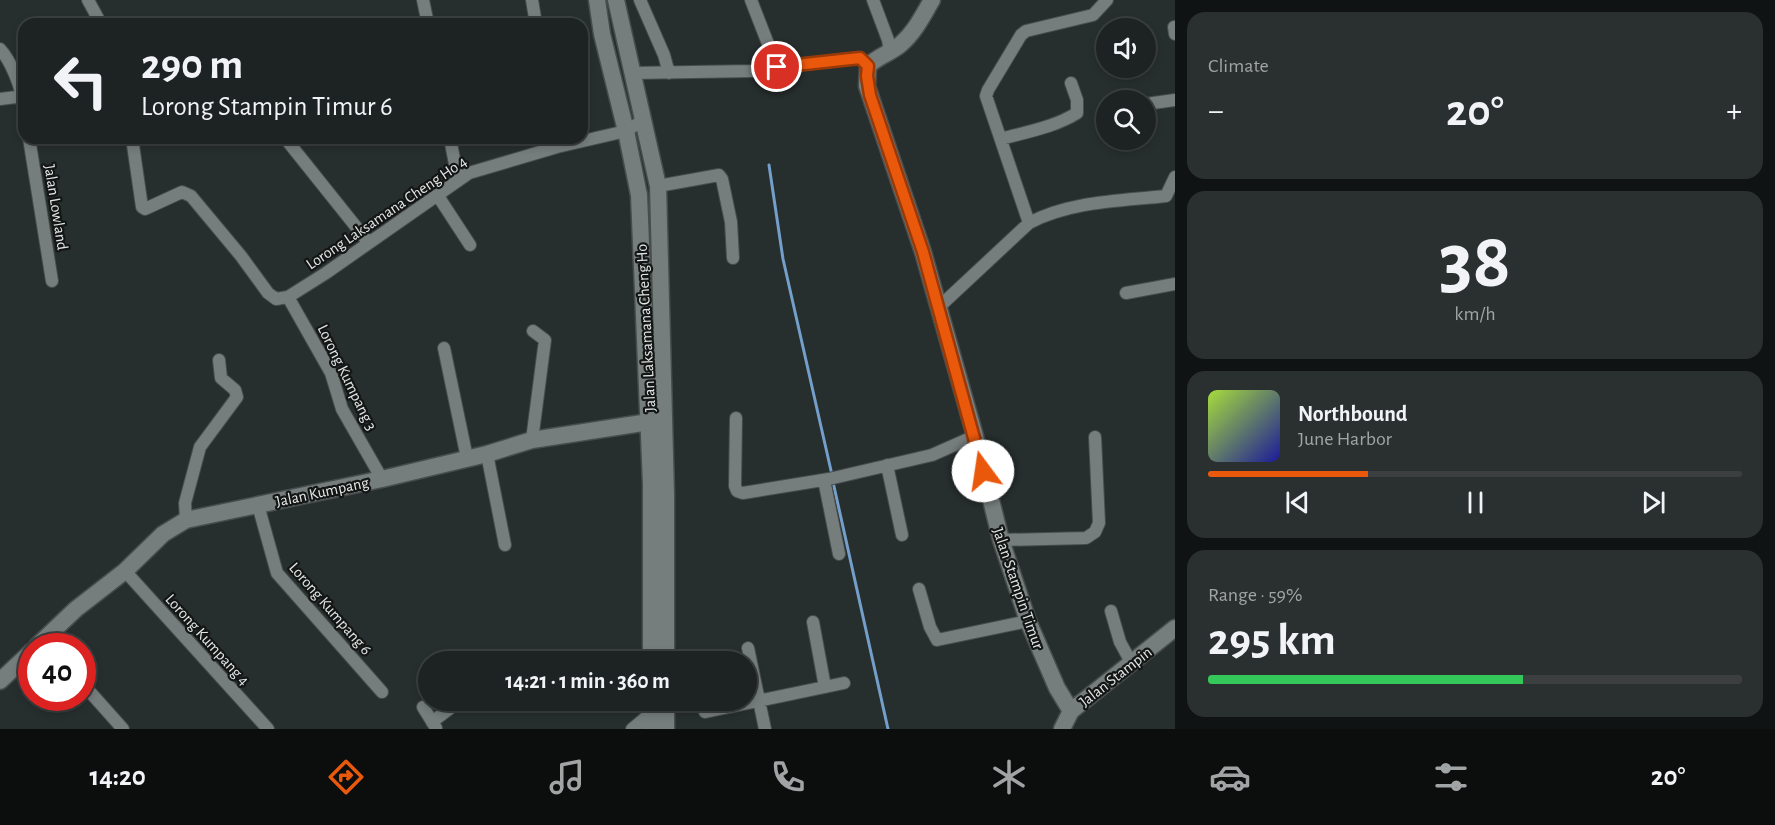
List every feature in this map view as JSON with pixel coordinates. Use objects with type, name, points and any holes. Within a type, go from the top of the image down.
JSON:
[{"type":"street","points":[[88,0],[98,18]]},
{"type":"street","points":[[423,0],[427,18]]},
{"type":"street","points":[[532,0],[535,18]]},
{"type":"street","name":"Jalan Laksamana Cheng Ho","points":[[597,0],[602,33],[639,195],[649,422],[651,651]]},
{"type":"street","name":"Jalan Laksamana Cheng Ho","points":[[616,0],[658,186],[666,494],[666,651]]},
{"type":"street","points":[[640,0],[664,55],[669,73]]},
{"type":"street","points":[[751,0],[777,67]]},
{"type":"street","points":[[873,0],[890,51]]},
{"type":"street","points":[[632,73],[752,72],[860,58],[868,66],[875,59],[900,45],[915,28],[932,0]]},
{"type":"street","points":[[1029,223],[986,96],[988,90],[1021,35],[1026,31],[1093,15],[1107,0]]},
{"type":"street","points":[[0,49],[18,86]]},
{"type":"street","name":"Jalan Stampin Timur","points":[[868,66],[870,95],[923,252],[975,436],[1001,540],[1028,621],[1057,688],[1071,711]]},
{"type":"street","points":[[1001,139],[1053,124],[1077,113],[1077,100],[1071,83]]},
{"type":"street","points":[[0,99],[18,99]]},
{"type":"street","points":[[1156,103],[1175,100]]},
{"type":"street","name":"Lorong Laksamana Cheng Ho 4","points":[[588,137],[626,131],[642,121]]},
{"type":"street","name":"Jalan Lowland","points":[[30,144],[52,281]]},
{"type":"street","points":[[133,144],[142,207],[145,209],[182,192],[187,193],[241,256],[268,293],[276,299],[288,297]]},
{"type":"street","points":[[290,144],[369,243]]},
{"type":"street","points":[[451,144],[458,180]]},
{"type":"street","name":"Lorong Laksamana Cheng Ho 4","points":[[288,297],[438,196],[458,180],[481,168],[550,144]]},
{"type":"street","points":[[658,186],[719,175],[722,179],[730,222],[733,258]]},
{"type":"street","points":[[939,307],[1029,223],[1045,214],[1090,204],[1171,200],[1175,177]]},
{"type":"street","points":[[438,196],[470,245]]},
{"type":"street","points":[[1126,293],[1175,284]]},
{"type":"street","name":"Lorong Kumpang 3","points":[[288,297],[331,373],[342,409],[382,479]]},
{"type":"street","points":[[531,440],[545,340],[533,331]]},
{"type":"street","points":[[444,348],[467,458]]},
{"type":"street","points":[[186,520],[185,503],[200,447],[237,397],[235,390],[221,378],[219,360]]},
{"type":"street","points":[[736,418],[735,486],[737,491],[743,493],[831,478],[932,455],[975,436]]},
{"type":"street","name":"Jalan Kumpang","points":[[52,633],[76,609],[125,571],[163,534],[186,520],[382,479],[487,454],[531,440],[649,422]]},
{"type":"street","points":[[1001,540],[1086,538],[1095,532],[1099,524],[1095,437]]},
{"type":"street","points":[[487,454],[505,545]]},
{"type":"street","points":[[887,465],[902,536]]},
{"type":"street","points":[[831,478],[839,554]]},
{"type":"street","name":"Lorong Kumpang 6","points":[[258,505],[277,573],[382,692]]},
{"type":"street","name":"Lorong Kumpang 4","points":[[125,571],[268,729]]},
{"type":"street","points":[[919,589],[930,627],[937,640],[1028,621]]},
{"type":"street","points":[[1111,611],[1120,642],[1132,664]]},
{"type":"street","points":[[813,622],[825,687]]},
{"type":"street","name":"Jalan Stampin","points":[[1062,729],[1071,711],[1175,628]]},
{"type":"street","points":[[748,648],[765,729]]},
{"type":"street","name":"Jalan Kumpang","points":[[0,681],[18,665]]},
{"type":"street","points":[[705,712],[844,683]]},
{"type":"street","points":[[96,699],[123,729]]},
{"type":"street","points":[[425,711],[434,725],[449,711]]},
{"type":"street","points":[[666,711],[666,729]]},
{"type":"street","points":[[632,729],[651,714]]},
{"type":"waterway","points":[[769,165],[783,259],[832,475]]},
{"type":"waterway","points":[[833,482],[888,729]]},
{"type":"route","points":[[777,67],[860,58],[868,66],[867,86],[923,252],[983,471]]}]
